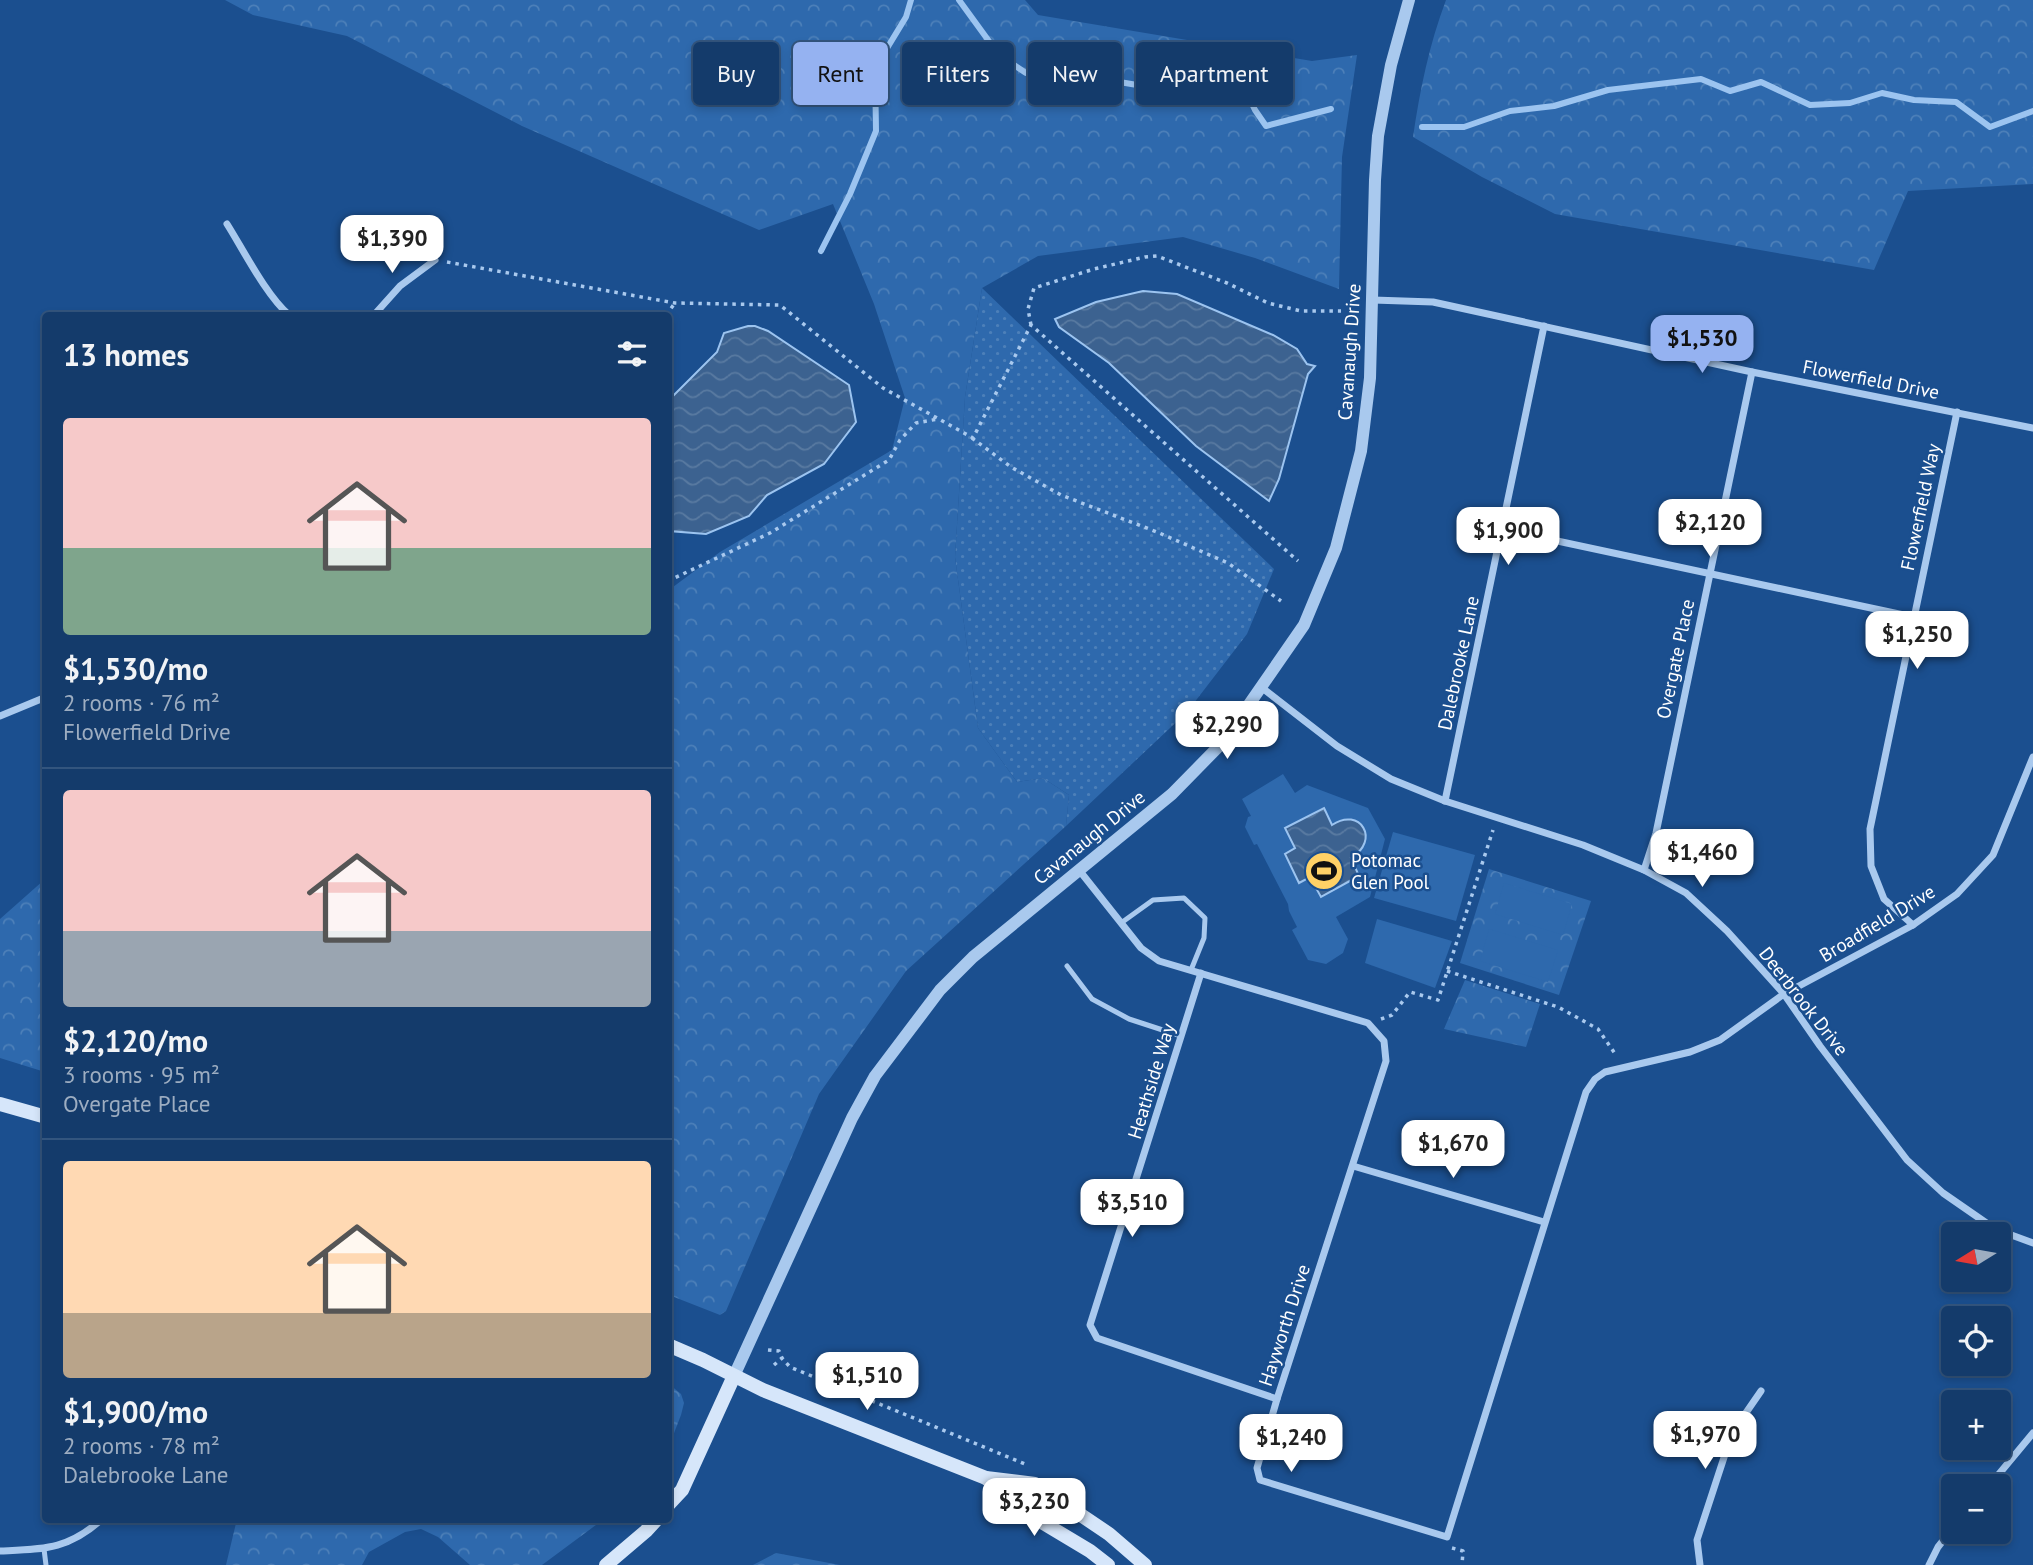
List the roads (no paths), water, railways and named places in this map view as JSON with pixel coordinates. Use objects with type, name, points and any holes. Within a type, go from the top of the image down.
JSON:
[{"type":"main road","points":[[0,1104],[42,1116]]},
{"type":"main road","points":[[672,1347],[762,1390],[986,1478],[1035,1484],[1109,1534],[1145,1565]]},
{"type":"main road","points":[[672,1501],[682,1490],[734,1376]]},
{"type":"main road","points":[[986,1478],[1025,1512],[1090,1551],[1108,1565]]},
{"type":"main road","points":[[606,1565],[653,1523]]},
{"type":"street","name":"Cavanaugh Drive","points":[[734,1376],[852,1118],[875,1076],[940,990],[972,957],[1172,794],[1223,742],[1304,625],[1336,548],[1361,451],[1370,377],[1378,136],[1391,65],[1409,0]]},
{"type":"street","points":[[226,224],[286,312]]},
{"type":"street","points":[[377,312],[400,286],[435,260]]},
{"type":"street","name":"Flowerfield Drive","points":[[1373,300],[1433,302],[1752,372],[2033,428]]},
{"type":"street","name":"Dalebrooke Lane","points":[[1446,801],[1544,326]]},
{"type":"street","name":"Overgate Place","points":[[1644,870],[1656,833],[1752,372]]},
{"type":"street","name":"Flowerfield Way","points":[[1913,925],[1884,898],[1871,866],[1870,829],[1957,412]]},
{"type":"street","points":[[1501,529],[1913,617]]},
{"type":"street","name":"Deerbrook Drive","points":[[1261,687],[1348,753],[1391,779],[1446,801],[1583,845],[1644,870],[1686,893],[1727,931],[1784,994],[1907,1160],[1943,1193],[1995,1228],[2033,1243]]},
{"type":"street","points":[[0,716],[42,699]]},
{"type":"street","name":"Broadfield Drive","points":[[1784,994],[1913,925],[1956,894],[1993,855],[2031,768],[2033,757]]},
{"type":"street","points":[[1079,870],[1141,948],[1159,961],[1201,973]]},
{"type":"street","name":"Hayworth Drive","points":[[1201,973],[1368,1023],[1384,1041],[1386,1061],[1277,1399],[1257,1468],[1260,1479],[1447,1537],[1586,1092],[1595,1079],[1605,1072],[1690,1052],[1720,1040],[1784,994]]},
{"type":"street","name":"Heathside Way","points":[[1201,973],[1090,1325],[1097,1338],[1277,1399]]},
{"type":"street","points":[[1353,1166],[1544,1222]]},
{"type":"street","points":[[1700,1565],[1697,1540],[1732,1433],[1761,1391]]},
{"type":"street","points":[[1999,1474],[2033,1433]]},
{"type":"street","points":[[0,1551],[44,1549],[62,1545],[79,1537],[97,1523]]},
{"type":"street","points":[[1929,1565],[1941,1542]]},
{"type":"lane","points":[[1121,923],[1153,900],[1184,898],[1205,918],[1204,938],[1191,970]]},
{"type":"lane","points":[[1068,966],[1092,999],[1129,1019],[1181,1036]]},
{"type":"lane","points":[[44,1549],[46,1565]]},
{"type":"water","points":[[1143,291],[1177,294],[1273,335],[1297,349],[1307,364],[1315,366],[1308,374],[1279,479],[1269,501],[1196,446],[1109,363],[1059,327],[1055,319],[1096,302]]},
{"type":"water","points":[[748,326],[768,331],[849,385],[856,422],[824,464],[767,495],[749,516],[706,534],[672,531],[672,397],[717,352],[724,333]]},
{"type":"water","points":[[1324,808],[1332,825],[1342,820],[1358,822],[1366,835],[1360,851],[1351,858],[1359,876],[1321,897],[1310,877],[1299,883],[1285,854],[1295,848],[1285,828]]},
{"type":"waterway","points":[[821,251],[850,194],[876,131],[875,68],[906,17],[911,0]]},
{"type":"waterway","points":[[959,0],[999,55],[1026,73],[1096,78],[1143,86],[1161,96],[1209,83],[1242,83],[1266,126],[1331,109]]},
{"type":"waterway","points":[[1422,127],[1464,127],[1510,111],[1554,106],[1608,90],[1701,79],[1730,91],[1761,82],[1810,105],[1850,103],[1882,93],[1914,100],[1956,102],[1990,127],[2033,111]]},
{"type":"place","name":"Potomac Glen Pool","points":[[1324,871]]}]
